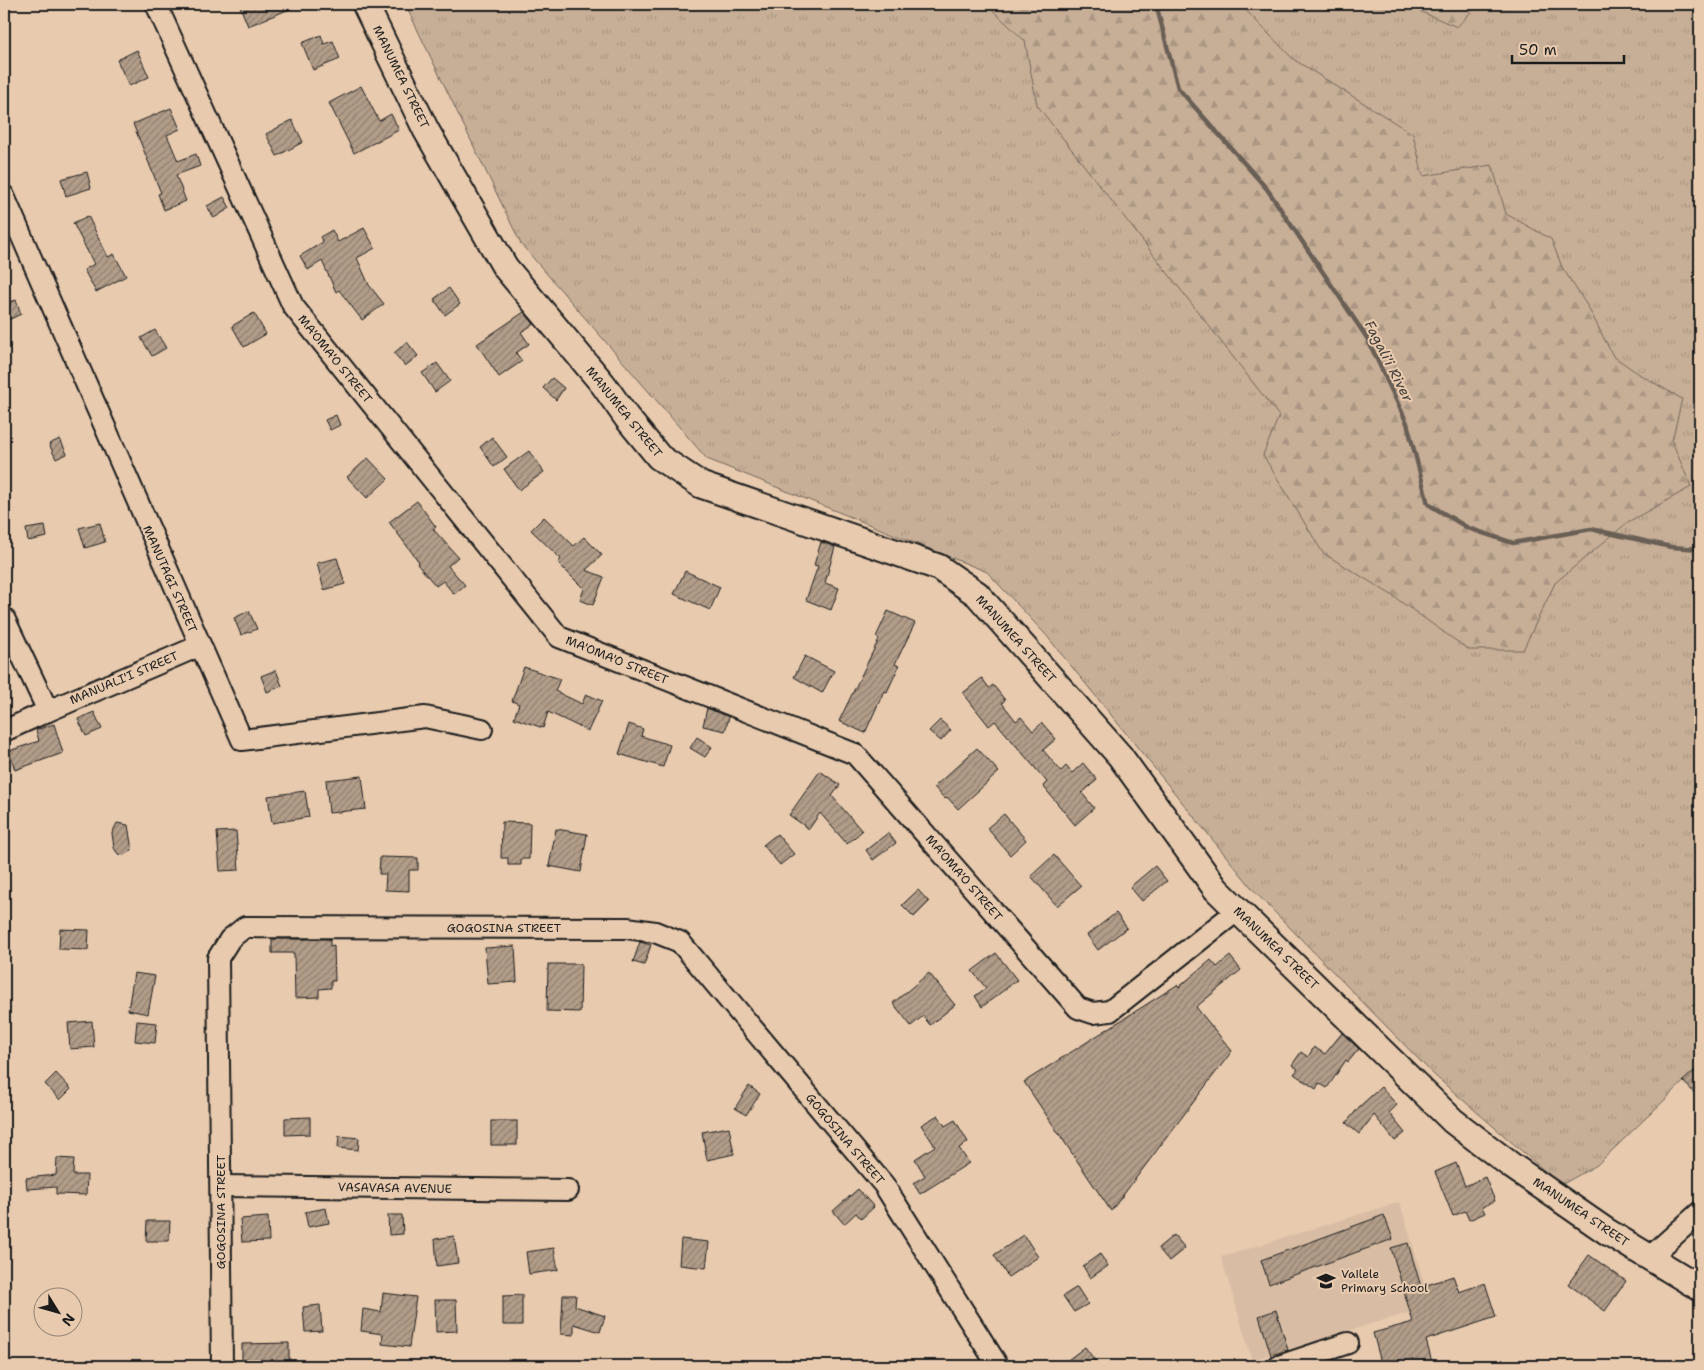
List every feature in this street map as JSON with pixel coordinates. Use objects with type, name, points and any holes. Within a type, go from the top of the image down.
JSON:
[{"type":"main road","name":"MANUMEA STREET","points":[[365,4],[426,130],[506,268],[603,384],[627,418],[659,457],[700,485],[938,567],[977,594],[1120,756],[1216,889],[1452,1121],[1598,1225],[1700,1288]]},
{"type":"street","name":"MA'OMA'O STREET","points":[[156,4],[293,306],[559,637],[856,754],[1078,1008],[1094,1013],[1110,1011],[1238,910]]},
{"type":"street","name":"MANUTAGI STREET","points":[[4,196],[242,740],[425,717],[482,729]]},
{"type":"street","points":[[4,618],[48,711]]},
{"type":"street","name":"MANUALI'I STREET","points":[[4,731],[200,646]]},
{"type":"street","name":"GOGOSINA STREET","points":[[222,1366],[222,1186],[218,958],[230,939],[245,927],[626,928],[655,932],[680,942],[884,1185],[998,1366]]},
{"type":"street","name":"VASAVASA AVENUE","points":[[222,1186],[568,1190]]},
{"type":"street","points":[[1650,1256],[1700,1212]]},
{"type":"street","points":[[1279,1366],[1348,1343]]},
{"type":"shaded area","name":"Vailele Primary School","points":[[1400,1202],[1431,1306],[1252,1360],[1221,1257]]},
{"type":"green space","points":[[405,4],[1700,4],[1700,1066],[1597,1165],[1561,1185],[1433,1074],[1256,893],[1046,635],[987,572],[707,459],[521,244]]},
{"type":"green space","points":[[986,4],[1240,4],[1293,59],[1413,134],[1423,176],[1492,165],[1506,214],[1551,239],[1562,267],[1588,307],[1613,356],[1639,374],[1682,399],[1672,441],[1691,487],[1628,522],[1555,583],[1523,650],[1469,650],[1390,594],[1323,553],[1263,455],[1279,416],[1037,105],[1025,41]]},
{"type":"green space","points":[[1403,4],[1478,4],[1457,27]]},
{"type":"building","points":[[239,4],[302,4],[248,26]]},
{"type":"building","points":[[321,35],[324,44],[333,41],[340,59],[313,70],[302,43]]},
{"type":"building","points":[[137,50],[149,77],[129,86],[117,60]]},
{"type":"building","points":[[361,86],[379,121],[391,114],[399,130],[354,153],[329,103]]},
{"type":"building","points":[[171,108],[180,129],[167,135],[178,161],[196,154],[200,166],[176,175],[186,201],[164,210],[158,194],[161,193],[133,124]]},
{"type":"building","points":[[292,120],[303,142],[277,156],[266,134]]},
{"type":"building","points":[[87,172],[91,188],[66,196],[61,179]]},
{"type":"building","points":[[224,197],[230,208],[214,218],[207,206]]},
{"type":"building","points":[[88,216],[108,257],[114,254],[126,276],[96,292],[84,270],[94,264],[73,223]]},
{"type":"building","points":[[364,228],[375,248],[357,258],[369,285],[384,304],[362,320],[339,290],[336,292],[322,261],[308,270],[300,256],[323,242],[320,237],[332,230],[338,242]]},
{"type":"building","points":[[449,288],[460,304],[445,315],[434,299]]},
{"type":"building","points":[[16,300],[21,314],[4,322],[4,304]]},
{"type":"building","points":[[524,312],[534,324],[521,332],[529,344],[516,353],[522,361],[499,377],[477,344]]},
{"type":"building","points":[[254,313],[266,334],[244,347],[232,326]]},
{"type":"building","points":[[155,330],[166,348],[152,356],[141,338]]},
{"type":"building","points":[[407,342],[418,356],[405,366],[394,353]]},
{"type":"building","points":[[437,363],[450,381],[435,392],[422,373]]},
{"type":"building","points":[[552,378],[564,388],[556,400],[543,388]]},
{"type":"building","points":[[336,415],[340,425],[330,430],[325,420]]},
{"type":"building","points":[[492,437],[507,457],[494,467],[480,447]]},
{"type":"building","points":[[60,439],[67,454],[56,459],[49,444]]},
{"type":"building","points":[[529,451],[544,472],[519,490],[504,469]]},
{"type":"building","points":[[368,458],[388,479],[367,498],[347,477]]},
{"type":"building","points":[[417,501],[436,527],[433,529],[458,557],[448,566],[465,585],[454,594],[443,581],[436,586],[417,564],[419,562],[389,522]]},
{"type":"building","points":[[544,517],[574,546],[584,537],[602,555],[586,570],[604,577],[593,605],[580,600],[584,589],[558,563],[561,559],[531,530]]},
{"type":"building","points":[[100,523],[105,542],[85,548],[79,528]]},
{"type":"building","points":[[45,526],[47,537],[28,541],[26,529]]},
{"type":"building","points":[[821,542],[835,547],[825,583],[839,588],[831,610],[806,600],[818,566],[814,565]]},
{"type":"building","points":[[337,558],[345,584],[324,590],[317,563]]},
{"type":"building","points":[[685,571],[720,587],[710,610],[674,594]]},
{"type":"building","points":[[249,611],[257,629],[241,635],[234,618]]},
{"type":"building","points":[[888,611],[915,623],[895,664],[899,666],[887,692],[884,691],[865,733],[839,721],[879,639],[876,637]]},
{"type":"building","points":[[805,656],[834,671],[822,693],[794,677]]},
{"type":"building","points":[[524,667],[560,679],[555,691],[582,704],[586,694],[602,701],[588,731],[548,712],[543,728],[514,718],[519,704],[512,701]]},
{"type":"building","points":[[276,670],[282,686],[267,692],[261,676]]},
{"type":"building","points":[[982,678],[989,688],[993,685],[1005,700],[1002,703],[1016,721],[1021,717],[1033,731],[1042,723],[1056,739],[1043,750],[1061,771],[1066,766],[1072,773],[1083,763],[1097,780],[1082,793],[1094,808],[1075,825],[1043,786],[1047,782],[995,721],[989,726],[963,693]]},
{"type":"building","points":[[707,708],[729,717],[725,731],[703,726]]},
{"type":"building","points":[[94,712],[102,729],[86,736],[78,719]]},
{"type":"building","points":[[940,720],[951,730],[941,741],[929,731]]},
{"type":"building","points":[[54,724],[63,753],[15,770],[9,751],[39,741],[36,730]]},
{"type":"building","points":[[629,724],[643,729],[641,736],[670,745],[663,767],[619,754]]},
{"type":"building","points":[[697,737],[712,747],[705,757],[690,748]]},
{"type":"building","points":[[977,748],[999,772],[958,809],[934,787]]},
{"type":"building","points":[[820,771],[840,785],[832,796],[862,831],[847,844],[820,813],[809,829],[789,815]]},
{"type":"building","points":[[362,776],[366,809],[329,813],[326,780]]},
{"type":"building","points":[[305,791],[309,817],[272,823],[268,796]]},
{"type":"building","points":[[1004,814],[1026,840],[1010,855],[987,828]]},
{"type":"building","points":[[502,822],[530,823],[529,859],[521,859],[521,865],[508,865],[508,858],[501,858]]},
{"type":"building","points":[[117,823],[128,825],[132,850],[124,855],[118,854],[114,848],[112,833]]},
{"type":"building","points":[[556,829],[587,834],[581,872],[549,866]]},
{"type":"building","points":[[236,831],[239,870],[220,871],[217,832]]},
{"type":"building","points":[[888,833],[896,843],[873,860],[866,850]]},
{"type":"building","points":[[777,834],[794,854],[780,865],[763,845]]},
{"type":"building","points":[[1054,855],[1081,886],[1057,906],[1031,876]]},
{"type":"building","points":[[380,857],[418,858],[418,870],[409,870],[409,891],[385,890],[386,874],[379,874]]},
{"type":"building","points":[[1155,866],[1167,881],[1142,901],[1130,887]]},
{"type":"building","points":[[918,890],[929,902],[914,917],[902,905]]},
{"type":"building","points":[[1116,913],[1127,928],[1098,950],[1087,935]]},
{"type":"building","points":[[60,929],[89,930],[88,950],[59,949]]},
{"type":"building","points":[[272,939],[330,939],[330,946],[334,945],[335,981],[331,981],[331,988],[319,989],[319,997],[295,998],[294,953],[272,953]]},
{"type":"building","points":[[640,942],[651,945],[644,965],[633,962]]},
{"type":"building","points":[[515,946],[517,982],[488,984],[485,948]]},
{"type":"building","points":[[996,953],[1017,980],[982,1007],[975,996],[986,988],[972,971]]},
{"type":"building","points":[[1230,956],[1241,970],[1196,1007],[1232,1051],[1111,1211],[1024,1082],[1177,985],[1179,987],[1211,960],[1217,967]]},
{"type":"building","points":[[548,964],[581,964],[580,1012],[547,1011]]},
{"type":"building","points":[[134,973],[155,976],[148,1014],[128,1010]]},
{"type":"building","points":[[929,973],[955,1005],[930,1025],[923,1016],[911,1026],[893,1003]]},
{"type":"building","points":[[92,1021],[94,1047],[70,1049],[68,1023]]},
{"type":"building","points":[[137,1021],[157,1023],[155,1043],[135,1041]]},
{"type":"building","points":[[1342,1033],[1359,1049],[1348,1062],[1346,1060],[1327,1088],[1319,1083],[1316,1089],[1294,1074],[1298,1069],[1292,1065],[1301,1052],[1308,1057],[1314,1047],[1325,1054]]},
{"type":"building","points":[[1694,1071],[1700,1077],[1700,1099],[1683,1081]]},
{"type":"building","points":[[56,1073],[71,1089],[60,1100],[45,1084]]},
{"type":"building","points":[[749,1086],[760,1094],[746,1115],[735,1108]]},
{"type":"building","points":[[1381,1087],[1397,1105],[1389,1113],[1405,1133],[1395,1141],[1374,1115],[1359,1134],[1346,1123],[1359,1107]]},
{"type":"building","points":[[938,1115],[945,1126],[955,1120],[968,1142],[959,1148],[969,1163],[920,1194],[913,1183],[925,1176],[915,1159],[935,1146],[921,1125]]},
{"type":"building","points":[[310,1117],[310,1134],[285,1135],[285,1118]]},
{"type":"building","points":[[491,1121],[517,1121],[517,1145],[491,1145]]},
{"type":"building","points":[[729,1127],[734,1154],[707,1160],[702,1132]]},
{"type":"building","points":[[339,1136],[359,1138],[358,1150],[338,1148]]},
{"type":"building","points":[[57,1158],[74,1159],[73,1175],[87,1175],[86,1195],[56,1194],[56,1187],[27,1189],[26,1178],[56,1175]]},
{"type":"building","points":[[1456,1163],[1465,1186],[1485,1177],[1495,1201],[1482,1207],[1485,1213],[1469,1220],[1465,1211],[1453,1216],[1435,1172]]},
{"type":"building","points":[[858,1189],[874,1207],[861,1219],[856,1213],[844,1224],[833,1211]]},
{"type":"building","points":[[326,1208],[329,1223],[308,1227],[305,1212]]},
{"type":"building","points":[[388,1215],[402,1215],[403,1234],[389,1235]]},
{"type":"building","points":[[1384,1215],[1393,1239],[1269,1284],[1261,1260]]},
{"type":"building","points":[[268,1217],[269,1241],[242,1242],[240,1219]]},
{"type":"building","points":[[147,1221],[170,1221],[169,1241],[146,1241]]},
{"type":"building","points":[[1024,1235],[1038,1257],[1008,1277],[994,1255]]},
{"type":"building","points":[[1174,1235],[1185,1248],[1169,1261],[1158,1248]]},
{"type":"building","points":[[454,1236],[458,1263],[437,1266],[435,1239]]},
{"type":"building","points":[[681,1239],[709,1242],[706,1268],[679,1265]]},
{"type":"building","points":[[1408,1243],[1421,1287],[1453,1276],[1459,1292],[1485,1283],[1496,1317],[1426,1340],[1433,1366],[1382,1366],[1373,1333],[1413,1322],[1391,1248]]},
{"type":"building","points":[[554,1248],[558,1270],[529,1274],[526,1252]]},
{"type":"building","points":[[1100,1254],[1108,1266],[1090,1278],[1083,1266]]},
{"type":"building","points":[[1589,1255],[1626,1281],[1605,1311],[1568,1284]]},
{"type":"building","points":[[1077,1287],[1088,1304],[1074,1312],[1063,1296]]},
{"type":"building","points":[[383,1293],[416,1297],[409,1347],[382,1344],[383,1334],[361,1331],[363,1309],[381,1312]]},
{"type":"building","points":[[522,1295],[522,1325],[503,1325],[503,1296]]},
{"type":"building","points":[[563,1295],[576,1295],[575,1306],[605,1316],[600,1332],[574,1324],[574,1335],[561,1334]]},
{"type":"building","points":[[435,1300],[456,1300],[457,1331],[436,1332]]},
{"type":"building","points":[[320,1305],[322,1331],[305,1332],[303,1307]]},
{"type":"building","points":[[1276,1310],[1288,1350],[1271,1355],[1259,1316]]},
{"type":"building","points":[[289,1343],[289,1366],[242,1366],[242,1344]]},
{"type":"building","points":[[1085,1347],[1099,1366],[1060,1366]]},
{"type":"waterway","name":"Fagali'i River","points":[[1156,4],[1178,88],[1267,189],[1367,338],[1407,423],[1428,504],[1468,528],[1513,543],[1591,529],[1671,547],[1700,549]]},
{"type":"place","name":"Vailele Primary School","points":[[1326,1281]]}]
